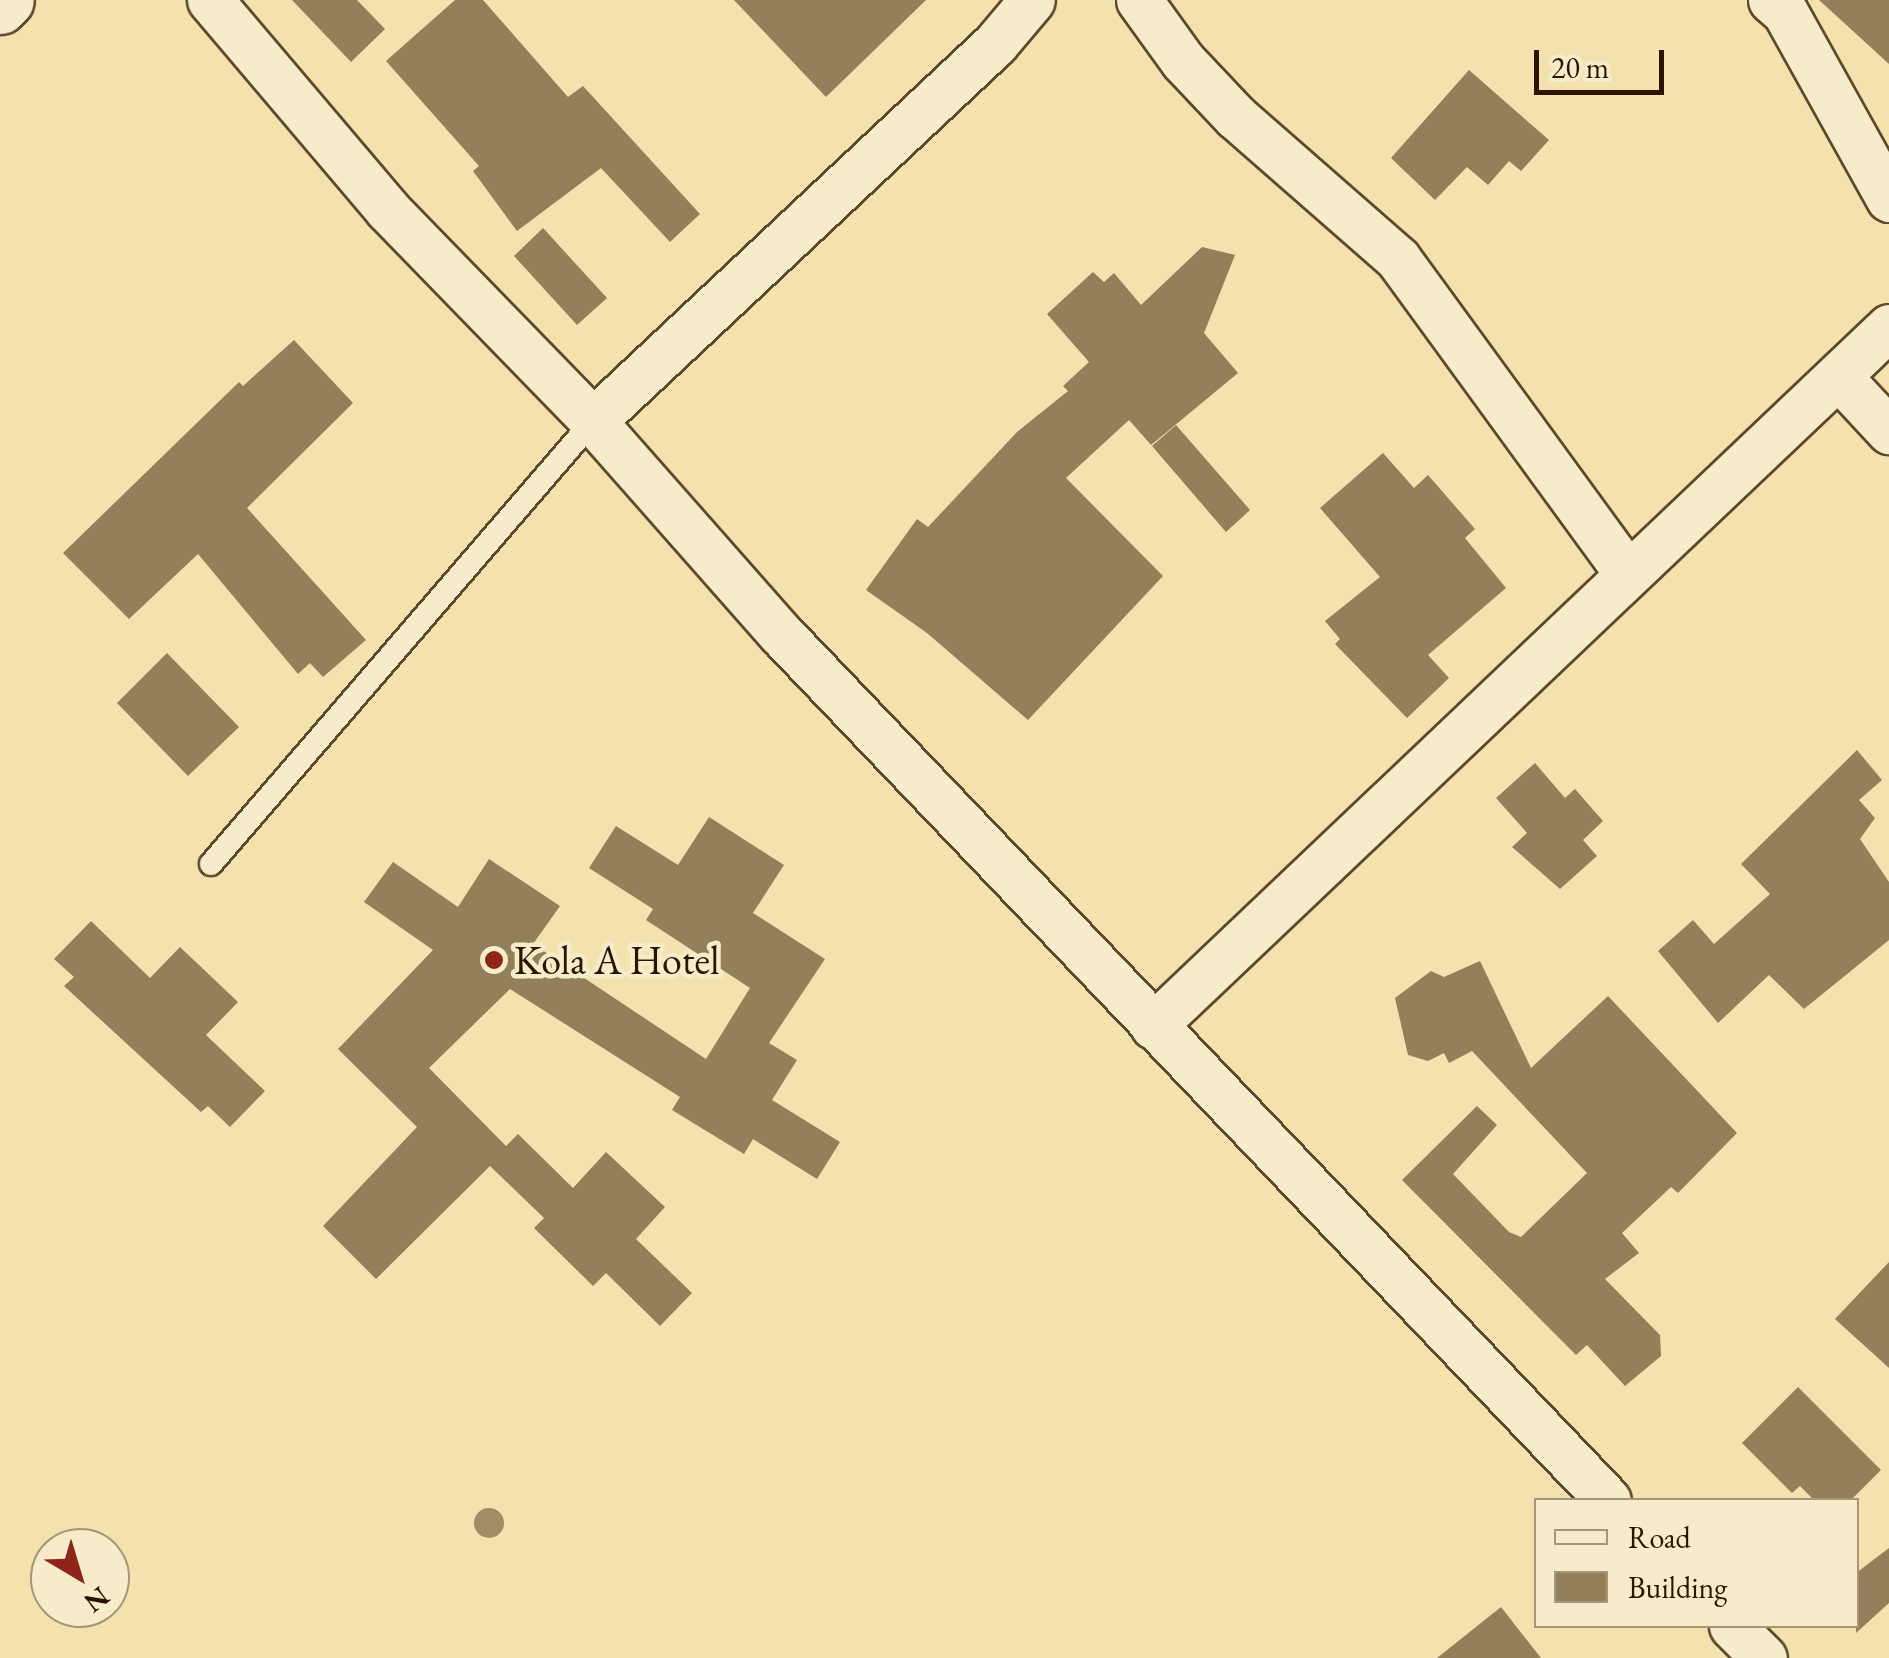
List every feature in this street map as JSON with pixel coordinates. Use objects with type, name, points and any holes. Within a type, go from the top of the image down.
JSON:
[{"type":"main road","points":[[0,6],[6,0]]},
{"type":"street","points":[[210,0],[387,209],[593,421],[781,634],[1606,1498]]},
{"type":"street","points":[[593,421],[995,44],[1032,0]]},
{"type":"street","points":[[1140,0],[1183,61],[1236,117],[1398,260],[1626,572]]},
{"type":"street","points":[[1771,0],[1786,12],[1889,199]]},
{"type":"street","points":[[1153,1026],[1626,572],[1889,328]]},
{"type":"street","points":[[1839,377],[1889,432]]},
{"type":"street","points":[[1734,1628],[1764,1658]]},
{"type":"lane","points":[[211,864],[593,421]]},
{"type":"building","points":[[292,0],[357,0],[385,29],[351,62]]},
{"type":"building","points":[[455,0],[483,0],[568,97],[583,86],[700,214],[670,242],[601,168],[517,231],[473,171],[479,166],[386,61]]},
{"type":"building","points":[[734,0],[926,0],[826,97]]},
{"type":"building","points":[[1819,0],[1889,0],[1889,64]]},
{"type":"building","points":[[1469,70],[1549,140],[1521,171],[1509,161],[1488,185],[1467,167],[1435,200],[1391,158]]},
{"type":"building","points":[[543,228],[607,298],[577,325],[514,256]]},
{"type":"building","points":[[1202,247],[1235,255],[1204,333],[1238,373],[1151,445],[1129,420],[1066,478],[1163,576],[1028,720],[927,633],[866,590],[917,519],[928,527],[1017,432],[1068,391],[1063,386],[1089,362],[1047,314],[1093,272],[1104,282],[1114,273],[1141,305]]},
{"type":"building","points":[[294,340],[353,403],[247,508],[366,640],[323,677],[310,663],[298,674],[198,554],[129,619],[63,553],[239,382],[243,386]]},
{"type":"building","points":[[1176,425],[1250,510],[1226,532],[1152,446]]},
{"type":"building","points":[[1383,453],[1414,488],[1428,475],[1475,529],[1465,538],[1506,588],[1428,655],[1449,678],[1407,718],[1335,644],[1340,639],[1325,621],[1380,577],[1320,508]]},
{"type":"building","points":[[167,653],[239,727],[188,776],[117,703]]},
{"type":"building","points":[[1857,750],[1882,780],[1859,800],[1875,818],[1860,839],[1889,882],[1889,940],[1804,1009],[1769,975],[1718,1023],[1658,951],[1693,920],[1714,944],[1770,894],[1741,864]]},
{"type":"building","points":[[1535,763],[1565,798],[1575,789],[1603,821],[1583,840],[1597,856],[1560,889],[1512,847],[1527,833],[1496,798]]},
{"type":"building","points":[[709,817],[784,865],[753,913],[825,959],[769,1043],[797,1060],[772,1100],[840,1142],[817,1179],[753,1139],[744,1154],[672,1110],[680,1097],[510,989],[429,1068],[506,1146],[518,1134],[573,1188],[606,1152],[665,1207],[636,1239],[692,1293],[660,1326],[606,1273],[593,1286],[534,1228],[544,1218],[490,1166],[376,1279],[323,1226],[417,1127],[338,1049],[433,950],[364,902],[393,862],[458,907],[489,859],[560,906],[533,944],[706,1059],[750,988],[646,920],[653,909],[589,868],[616,826],[678,865]]},
{"type":"building","points":[[91,921],[150,978],[180,947],[238,1002],[206,1035],[265,1091],[230,1127],[208,1106],[201,1112],[64,986],[74,977],[54,959]]},
{"type":"building","points":[[1480,961],[1531,1068],[1608,996],[1737,1133],[1678,1193],[1671,1187],[1622,1233],[1639,1253],[1605,1279],[1660,1335],[1661,1356],[1625,1386],[1587,1345],[1576,1355],[1402,1180],[1477,1106],[1497,1125],[1453,1174],[1509,1232],[1521,1237],[1587,1173],[1472,1051],[1449,1063],[1444,1053],[1428,1061],[1408,1055],[1395,998],[1431,971],[1444,977]]},
{"type":"building","points":[[1889,1262],[1889,1368],[1835,1319]]},
{"type":"building","points":[[1798,1387],[1881,1470],[1853,1498],[1812,1498],[1800,1486],[1792,1493],[1742,1443]]},
{"type":"building","points":[[1889,1548],[1889,1603],[1856,1633],[1859,1628],[1859,1571]]},
{"type":"building","points":[[1501,1607],[1541,1658],[1437,1658]]},
{"type":"place","name":"Kola A Hotel","points":[[494,960]]}]
